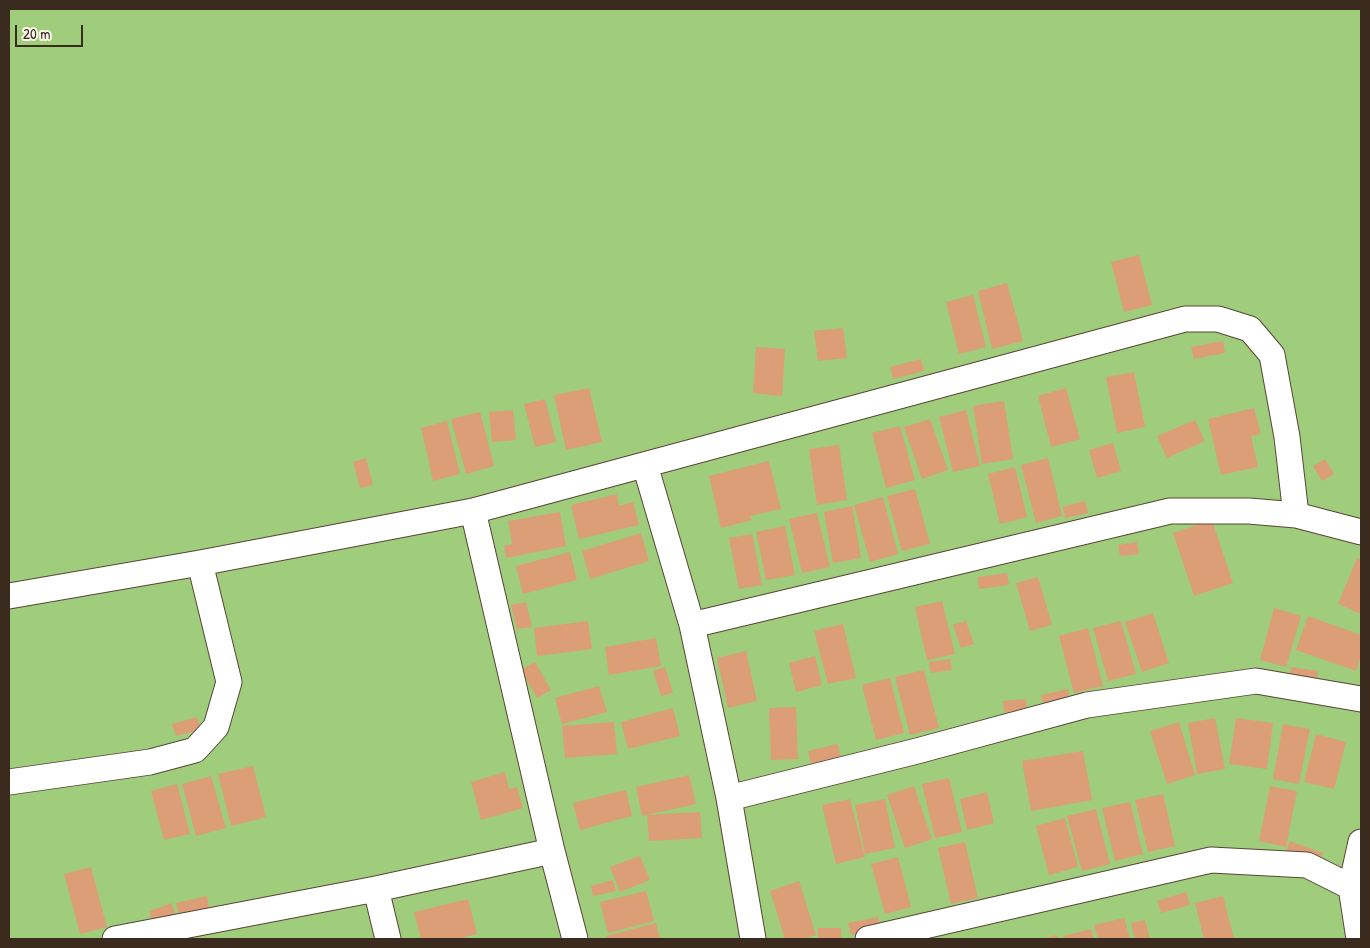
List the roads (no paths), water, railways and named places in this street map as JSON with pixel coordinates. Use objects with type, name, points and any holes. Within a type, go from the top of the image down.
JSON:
[{"type":"street","points":[[9,596],[200,563],[473,511],[1185,319],[1218,319],[1250,329],[1272,355],[1287,437],[1296,514]]},
{"type":"street","points":[[645,464],[692,625],[729,798],[753,939]]},
{"type":"street","points":[[692,625],[1170,511],[1249,510],[1296,514],[1361,532]]},
{"type":"street","points":[[473,511],[552,851],[575,939]]},
{"type":"street","points":[[9,782],[150,762],[195,750],[216,727],[229,682],[200,563]]},
{"type":"street","points":[[729,798],[917,751],[1087,705],[1256,681],[1361,699]]},
{"type":"street","points":[[1359,939],[1352,886],[1361,842]]},
{"type":"street","points":[[115,939],[376,888],[552,851]]},
{"type":"street","points":[[868,939],[1211,860],[1307,865],[1352,886]]},
{"type":"street","points":[[376,888],[388,939]]}]
